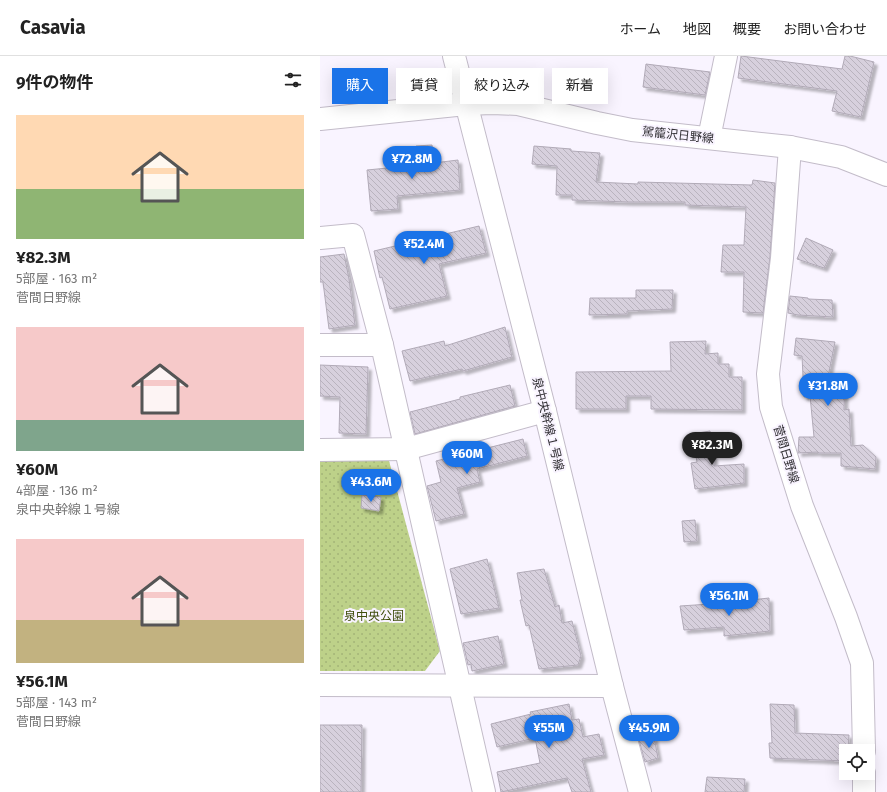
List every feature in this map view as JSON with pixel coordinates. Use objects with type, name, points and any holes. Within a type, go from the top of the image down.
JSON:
[{"type":"street","name":"泉中央幹線１号線","points":[[454,56],[460,80]]},
{"type":"street","points":[[709,138],[726,56]]},
{"type":"street","name":"泉中央幹線１号線","points":[[466,104],[545,411],[612,686],[640,792]]},
{"type":"street","name":"駕籠沢日野線","points":[[320,118],[466,104]]},
{"type":"street","name":"駕籠沢日野線","points":[[518,104],[632,130],[790,147],[841,157],[887,175]]},
{"type":"street","name":"菅間日野線","points":[[790,147],[782,258],[768,374],[771,407],[802,506],[846,617],[862,663],[864,744]]},
{"type":"street","points":[[320,238],[353,235],[382,345],[484,792]]},
{"type":"street","points":[[320,346],[382,345]]},
{"type":"street","points":[[320,450],[406,449],[545,411]]},
{"type":"street","points":[[320,685],[612,686]]},
{"type":"street","points":[[864,780],[864,792]]},
{"type":"green space","name":"泉中央公園","points":[[320,457],[388,457],[440,651],[425,671],[320,671]]},
{"type":"building","points":[[741,56],[842,69],[845,56],[874,62],[861,117],[832,111],[837,91],[738,78]]},
{"type":"building","points":[[646,64],[710,72],[705,95],[643,87]]},
{"type":"building","points":[[432,145],[434,163],[458,160],[460,190],[397,196],[398,209],[371,211],[367,170],[418,165],[416,146]]},
{"type":"building","points":[[534,146],[600,153],[596,182],[752,185],[753,180],[775,183],[770,257],[763,313],[743,312],[744,272],[721,272],[723,245],[744,245],[746,207],[685,205],[685,202],[572,200],[572,195],[556,195],[557,166],[532,164]]},
{"type":"building","points":[[479,226],[486,253],[439,264],[447,296],[390,309],[382,277],[380,278],[374,251]]},
{"type":"building","points":[[806,238],[833,250],[824,268],[797,259]]},
{"type":"building","points":[[344,254],[355,325],[329,329],[323,282],[320,282],[320,257]]},
{"type":"building","points":[[636,290],[673,290],[672,309],[627,311],[627,314],[589,315],[590,298],[636,298]]},
{"type":"building","points":[[790,296],[808,299],[832,300],[833,317],[788,313]]},
{"type":"building","points":[[505,327],[512,357],[463,371],[462,369],[410,381],[402,351],[444,341],[445,346]]},
{"type":"building","points":[[796,338],[835,342],[828,377],[845,377],[844,410],[849,409],[851,446],[863,445],[876,457],[875,469],[841,466],[841,453],[798,453],[799,437],[814,437],[810,396],[804,397],[802,356],[794,355]]},
{"type":"building","points":[[706,341],[705,354],[718,353],[718,364],[729,364],[729,377],[742,377],[742,410],[651,409],[651,396],[626,396],[626,409],[576,409],[576,372],[671,371],[670,342]]},
{"type":"building","points":[[320,365],[368,367],[366,434],[339,433],[340,397],[320,396]]},
{"type":"building","points":[[510,385],[515,406],[415,434],[410,412],[460,399],[460,397]]},
{"type":"building","points":[[710,431],[714,466],[744,464],[744,483],[695,489],[691,463],[697,462],[692,434]]},
{"type":"building","points":[[523,439],[527,456],[477,469],[480,482],[457,488],[464,514],[436,521],[427,486],[441,482],[436,461]]},
{"type":"building","points":[[362,495],[381,497],[379,511],[361,508]]},
{"type":"building","points":[[695,520],[697,541],[684,542],[682,521]]},
{"type":"building","points":[[487,559],[499,608],[461,614],[450,569]]},
{"type":"building","points":[[544,569],[555,607],[559,605],[562,623],[572,621],[581,656],[578,665],[539,669],[529,625],[526,626],[520,600],[522,600],[517,573]]},
{"type":"building","points":[[769,598],[770,631],[724,636],[724,627],[684,630],[680,606]]},
{"type":"building","points":[[498,636],[504,664],[472,671],[471,664],[468,665],[463,643]]},
{"type":"building","points":[[569,704],[572,720],[579,719],[583,737],[599,734],[604,755],[582,759],[591,792],[572,792],[567,778],[501,792],[497,772],[540,763],[535,738],[497,747],[491,724],[531,714],[530,712]]},
{"type":"building","points":[[770,704],[794,705],[795,733],[849,735],[848,744],[839,744],[839,761],[770,758],[769,743],[772,743]]},
{"type":"building","points":[[320,725],[362,725],[361,792],[320,792]]},
{"type":"building","points":[[654,737],[658,758],[645,762],[639,740]]},
{"type":"building","points":[[707,777],[745,779],[744,792],[705,792]]}]
